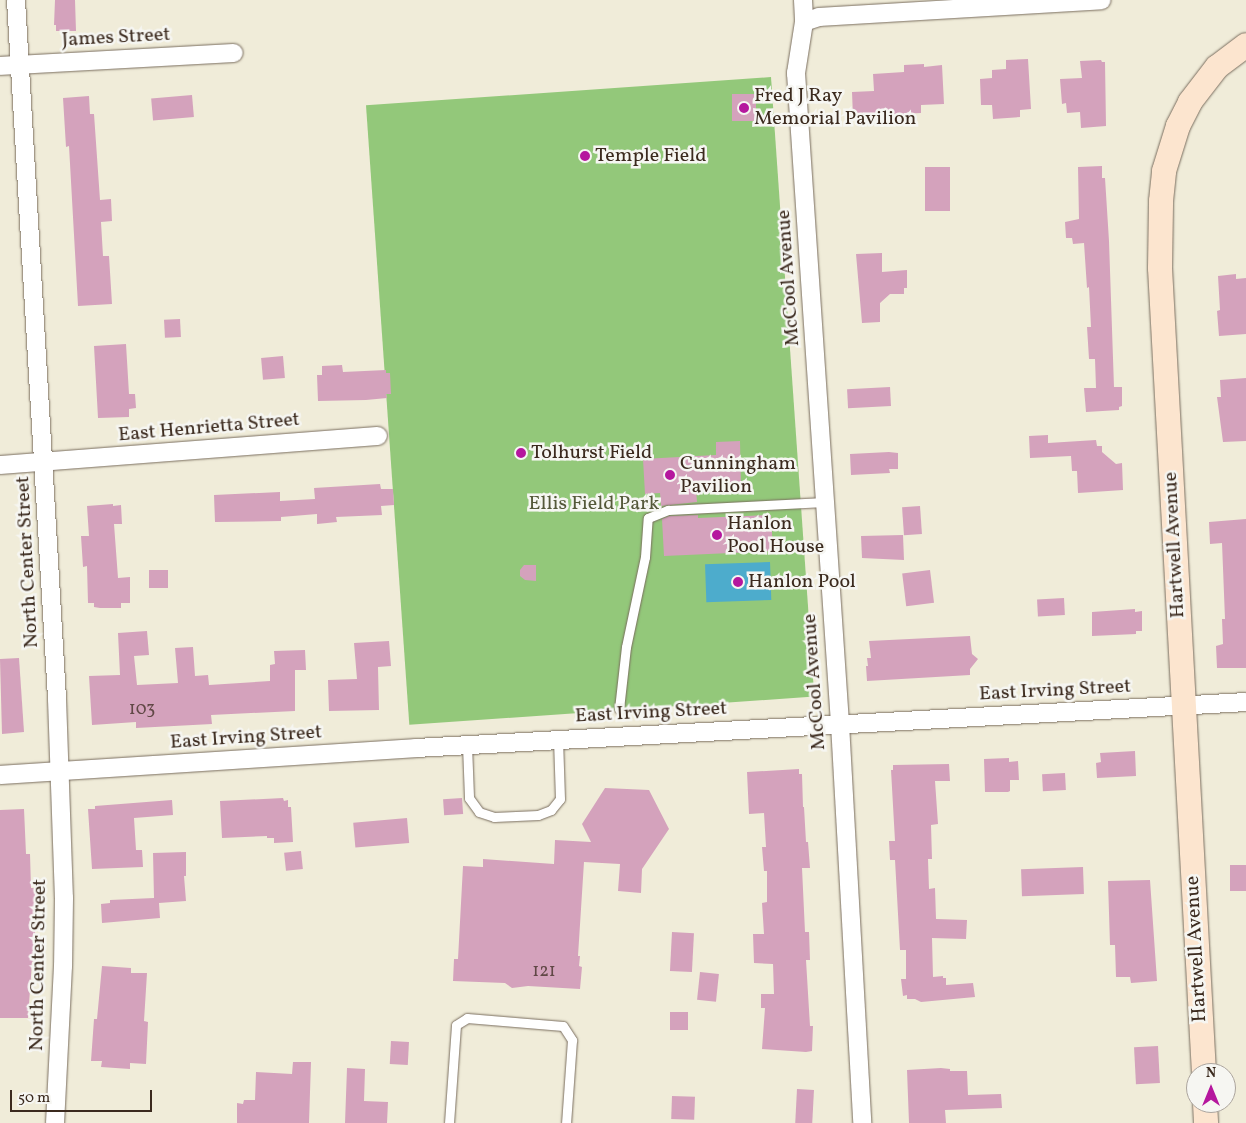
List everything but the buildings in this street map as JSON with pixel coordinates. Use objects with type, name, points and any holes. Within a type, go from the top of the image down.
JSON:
[{"type":"street","name":"North Center Street","points":[[16,0],[44,463],[64,898],[64,966],[55,1123]]},
{"type":"street","name":"McCool Avenue","points":[[803,0],[804,22],[796,73],[840,724],[862,1123]]},
{"type":"street","points":[[804,22],[819,16],[1100,0]]},
{"type":"street","name":"Hartwell Avenue","points":[[1203,1063],[1160,268],[1163,178],[1178,126],[1190,102],[1217,67],[1246,46]]},
{"type":"street","name":"James Street","points":[[0,66],[234,53]]},
{"type":"street","name":"East Henrietta Street","points":[[0,465],[378,436]]},
{"type":"street","name":"East Irving Street","points":[[0,775],[467,745],[1246,702]]},
{"type":"lane","points":[[619,709],[626,647],[645,557],[648,518],[668,510],[825,502]]},
{"type":"lane","points":[[467,745],[469,798],[479,812],[494,817],[538,815],[550,810],[560,799],[558,740]]},
{"type":"lane","points":[[449,1123],[456,1025],[467,1018],[563,1026],[572,1040],[566,1123]]},
{"type":"green space","name":"Ellis Field Park","points":[[771,77],[814,696],[409,725],[366,105]]},
{"type":"water","name":"Hanlon Pool","points":[[770,562],[771,600],[706,602],[705,564]]},
{"type":"place","name":"Fred J Ray Memorial Pavilion","points":[[744,108]]},
{"type":"place","name":"Temple Field","points":[[585,156]]},
{"type":"place","name":"Tolhurst Field","points":[[521,453]]},
{"type":"place","name":"Cunningham Pavilion","points":[[670,475]]},
{"type":"place","name":"Hanlon Pool House","points":[[717,535]]},
{"type":"place","name":"Hanlon Pool","points":[[738,582]]}]
